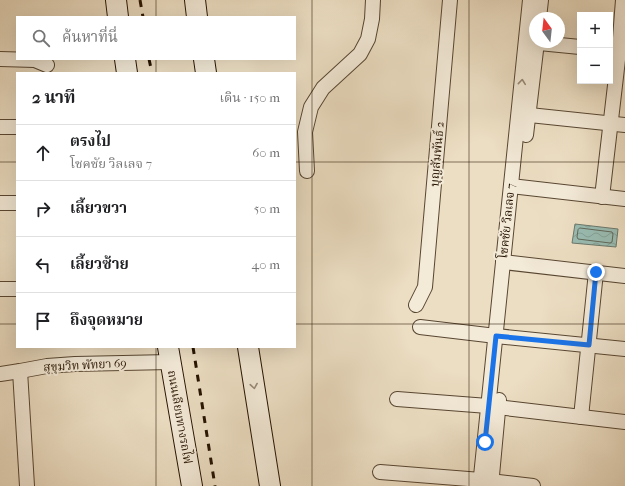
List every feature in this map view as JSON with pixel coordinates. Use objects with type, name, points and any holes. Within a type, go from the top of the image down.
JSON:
[{"type":"street","points":[[116,0],[118,16]]},
{"type":"street","points":[[195,0],[197,16]]},
{"type":"street","points":[[307,171],[305,132],[311,107],[323,88],[360,54],[368,40],[372,19],[373,0]]},
{"type":"street","name":"บุญสัมพันธ์ 2","points":[[416,305],[425,287],[450,0]]},
{"type":"street","name":"โชคชัย วิลเลจ 7","points":[[530,0],[531,12]]},
{"type":"street","points":[[540,12],[541,0]]},
{"type":"street","points":[[602,197],[623,0]]},
{"type":"street","points":[[565,45],[577,47]]},
{"type":"street","name":"โชคชัย วิลเลจ 7","points":[[486,483],[515,186],[532,48]]},
{"type":"street","points":[[0,59],[16,59]]},
{"type":"street","points":[[35,60],[47,65]]},
{"type":"street","points":[[125,60],[127,72]]},
{"type":"street","points":[[204,60],[206,72]]},
{"type":"street","points":[[523,114],[625,125]]},
{"type":"street","points":[[0,127],[16,127]]},
{"type":"street","points":[[515,186],[625,199]]},
{"type":"street","points":[[0,203],[16,203]]},
{"type":"street","points":[[507,262],[625,276]]},
{"type":"street","points":[[581,417],[596,272]]},
{"type":"street","points":[[0,289],[16,290]]},
{"type":"street","points":[[420,327],[625,349]]},
{"type":"street","points":[[248,348],[270,486]]},
{"type":"street","name":"สุขุมวิท พัทยา 69","points":[[0,374],[47,366],[169,355]]},
{"type":"street","name":"ถนนเลียบทางรถไฟ","points":[[169,355],[192,486]]},
{"type":"street","points":[[20,371],[27,486]]},
{"type":"street","points":[[397,399],[493,407],[625,422]]},
{"type":"street","points":[[380,472],[486,483],[533,486]]},
{"type":"water","points":[[575,224],[618,229],[616,247],[572,243]]},
{"type":"railway","points":[[140,0],[143,16]]},
{"type":"railway","points":[[149,60],[152,72]]},
{"type":"railway","points":[[193,348],[215,486]]},
{"type":"route","points":[[485,442],[496,336],[589,345],[596,272]]}]
